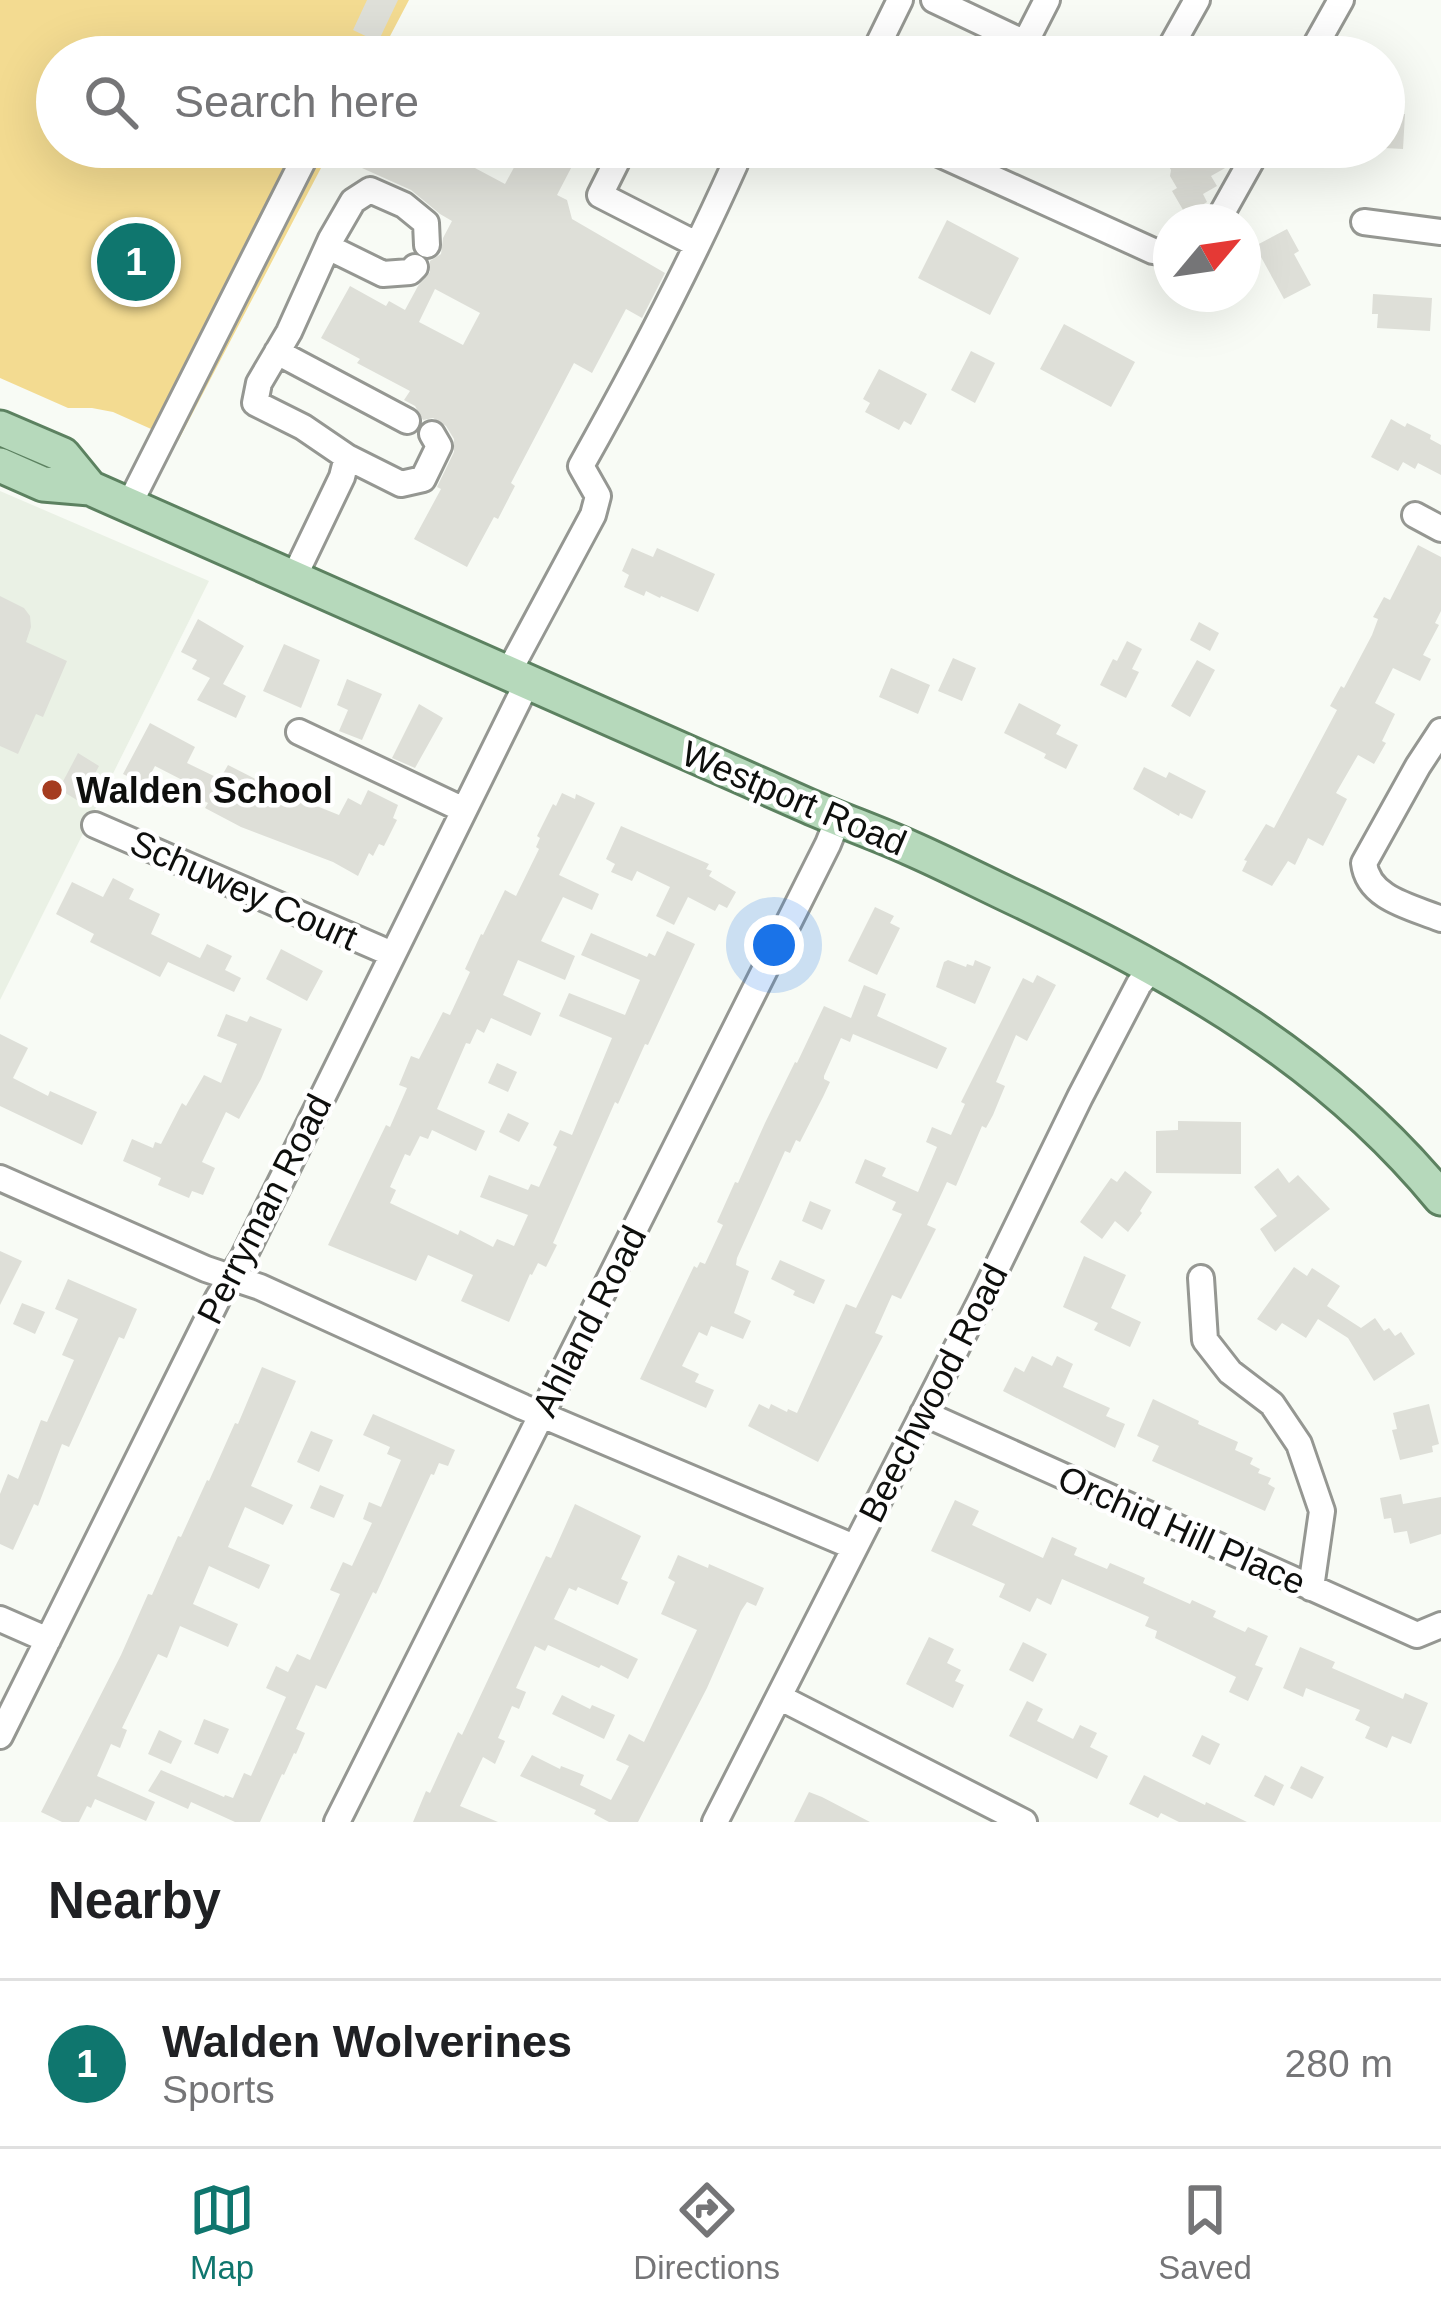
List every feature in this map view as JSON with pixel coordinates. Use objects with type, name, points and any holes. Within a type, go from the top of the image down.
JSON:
[{"type":"main road","name":"Westport Road","points":[[0,428],[63,455],[90,488]]},
{"type":"main road","name":"Westport Road","points":[[0,465],[43,484],[90,488],[910,847],[1154,967],[1236,1016],[1314,1075],[1384,1136],[1441,1198]]},
{"type":"street","points":[[882,36],[900,0]]},
{"type":"street","points":[[934,0],[1010,36]]},
{"type":"street","points":[[1029,36],[1047,0]]},
{"type":"street","points":[[1177,36],[1197,0]]},
{"type":"street","points":[[1321,36],[1341,0]]},
{"type":"street","points":[[129,505],[299,168]]},
{"type":"street","points":[[614,168],[601,195],[696,244],[733,168]]},
{"type":"street","points":[[970,168],[1153,251]]},
{"type":"street","points":[[1227,204],[1247,168]]},
{"type":"street","points":[[328,247],[382,274],[410,272],[421,256],[426,223],[370,190],[353,201],[328,247],[289,332],[259,383],[255,403],[401,484],[423,479],[439,446],[432,434]]},
{"type":"street","points":[[1364,222],[1441,232]]},
{"type":"street","name":"Perryman Road","points":[[0,1736],[464,810],[518,677],[593,515],[598,496],[581,466],[696,244]]},
{"type":"street","points":[[277,352],[407,421]]},
{"type":"street","points":[[293,577],[342,477],[347,457]]},
{"type":"street","points":[[1415,515],[1441,529]]},
{"type":"street","points":[[1441,731],[1364,863],[1372,887],[1441,919]]},
{"type":"street","points":[[299,732],[464,810]]},
{"type":"street","name":"Ahland Road","points":[[338,1822],[838,819]]},
{"type":"street","name":"Schuwey Court","points":[[95,825],[392,954]]},
{"type":"street","name":"Beechwood Road","points":[[715,1822],[1079,1097],[1138,984],[1154,967]]},
{"type":"street","points":[[0,1178],[854,1547]]},
{"type":"street","points":[[1201,1278],[1205,1340],[1230,1372],[1272,1404],[1299,1444],[1322,1510],[1311,1588]]},
{"type":"street","name":"Orchid Hill Place","points":[[923,1413],[1417,1635],[1441,1625]]},
{"type":"street","points":[[0,1619],[48,1640]]},
{"type":"street","points":[[779,1697],[1024,1822]]},
{"type":"shaded area","points":[[0,0],[409,0],[390,36],[36,36],[36,168],[321,168],[178,441],[113,412],[68,408],[0,378]]},
{"type":"shaded area","name":"Walden School","points":[[0,491],[209,581],[0,1000]]},
{"type":"building","points":[[367,0],[398,0],[381,36],[353,30]]},
{"type":"building","points":[[362,168],[475,168],[505,184],[514,168],[571,168],[557,195],[567,200],[572,219],[665,273],[642,318],[626,309],[592,373],[574,363],[511,483],[515,486],[498,519],[494,517],[467,567],[414,539],[441,489],[437,487],[454,452],[454,439],[446,426],[433,418],[423,420],[415,406],[404,400],[410,391],[321,338],[350,286],[386,306],[389,301],[405,310],[430,272],[430,261],[441,254],[452,221],[411,190]],"holes":[[[435,289],[480,313],[463,345],[419,322]]]},
{"type":"building","points":[[1170,168],[1225,168],[1211,176],[1217,186],[1203,194],[1204,204],[1180,204]]},
{"type":"building","points":[[947,220],[1019,258],[990,315],[918,278]]},
{"type":"building","points":[[1287,229],[1311,285],[1284,299],[1261,257],[1261,243]]},
{"type":"building","points":[[1373,294],[1432,298],[1430,331],[1377,328]]},
{"type":"building","points":[[1064,324],[1135,362],[1111,407],[1040,369]]},
{"type":"building","points":[[971,351],[995,363],[975,403],[951,390]]},
{"type":"building","points":[[879,369],[927,394],[911,425],[904,421],[899,430],[865,412],[870,403],[863,399]]},
{"type":"building","points":[[1391,419],[1431,435],[1441,445],[1441,475],[1418,463],[1415,469],[1403,462],[1398,471],[1371,457]]},
{"type":"building","points":[[1418,545],[1441,557],[1441,611],[1435,623],[1439,625],[1423,655],[1431,659],[1420,681],[1393,668],[1375,703],[1395,714],[1382,741],[1386,743],[1374,764],[1358,755],[1336,793],[1347,799],[1323,846],[1308,838],[1295,865],[1288,861],[1272,886],[1242,871],[1244,860],[1266,824],[1274,828],[1337,710],[1330,706],[1372,635],[1378,619],[1373,617],[1384,597],[1390,600]]},
{"type":"building","points":[[632,548],[653,557],[657,548],[715,574],[698,612],[624,587],[629,575],[622,571]]},
{"type":"building","name":"Walden School","points":[[0,596],[30,616],[26,642],[67,661],[43,717],[36,714],[18,754],[0,746]]},
{"type":"building","points":[[198,619],[244,646],[223,684],[246,696],[236,718],[197,700],[210,678],[192,669],[197,660],[181,652]]},
{"type":"building","points":[[1199,622],[1219,633],[1210,651],[1190,640]]},
{"type":"building","points":[[1127,641],[1142,649],[1132,669],[1139,672],[1126,698],[1100,685]]},
{"type":"building","points":[[284,644],[320,660],[301,708],[263,691]]},
{"type":"building","points":[[953,658],[976,668],[962,701],[938,691]]},
{"type":"building","points":[[1197,660],[1215,670],[1190,717],[1171,706]]},
{"type":"building","points":[[891,668],[930,685],[918,714],[879,697]]},
{"type":"building","points":[[347,679],[382,694],[362,740],[339,731],[348,710],[337,705]]},
{"type":"building","points":[[1019,703],[1061,725],[1056,734],[1078,745],[1066,769],[1004,733]]},
{"type":"building","points":[[419,704],[443,718],[415,768],[392,758]]},
{"type":"building","points":[[150,723],[195,747],[187,763],[220,779],[228,765],[339,815],[348,798],[361,805],[368,790],[398,805],[393,818],[397,820],[384,846],[379,844],[373,856],[369,853],[358,876],[205,808],[208,803],[188,793],[192,785],[155,766],[145,785],[123,774]]},
{"type":"building","points":[[78,753],[99,766],[80,802],[59,789]]},
{"type":"building","points":[[1144,767],[1166,778],[1169,772],[1206,791],[1192,819],[1133,789]]},
{"type":"building","points":[[562,793],[595,803],[559,875],[599,894],[592,910],[563,897],[541,941],[575,956],[565,980],[518,960],[503,995],[541,1013],[531,1036],[491,1018],[484,1033],[477,1029],[470,1044],[466,1043],[437,1109],[485,1131],[476,1151],[432,1130],[428,1139],[420,1136],[410,1156],[405,1154],[390,1187],[396,1190],[390,1203],[458,1235],[460,1230],[493,1247],[497,1239],[514,1246],[528,1215],[480,1197],[489,1175],[528,1190],[531,1184],[539,1187],[560,1130],[572,1135],[612,1038],[559,1016],[569,993],[625,1015],[640,980],[581,955],[591,933],[647,957],[649,953],[655,956],[667,931],[695,944],[648,1045],[618,1104],[615,1102],[553,1243],[557,1245],[546,1267],[538,1263],[530,1274],[509,1322],[461,1301],[473,1275],[428,1255],[416,1281],[328,1245],[386,1125],[390,1127],[407,1088],[399,1085],[411,1056],[419,1059],[443,1012],[450,1015],[481,934],[505,890],[516,896],[539,849],[537,836]]},
{"type":"building","points":[[621,826],[709,864],[709,876],[736,892],[727,908],[719,904],[715,911],[688,897],[674,925],[656,916],[670,887],[637,871],[632,881],[611,872],[615,864],[606,859]]},
{"type":"building","points":[[113,878],[134,889],[129,899],[160,914],[151,934],[200,958],[207,944],[232,956],[225,970],[241,978],[234,992],[168,962],[160,977],[90,942],[94,934],[56,914],[72,882],[103,897]]},
{"type":"building","points":[[875,907],[894,916],[890,923],[900,928],[877,975],[848,961]]},
{"type":"building","points":[[281,949],[323,971],[307,1001],[266,979]]},
{"type":"building","points":[[948,960],[966,967],[975,960],[991,967],[975,1004],[936,987]]},
{"type":"building","points":[[1037,975],[1056,985],[1027,1041],[1016,1035],[996,1082],[1005,1086],[993,1115],[986,1128],[982,1126],[956,1186],[947,1182],[927,1225],[936,1229],[901,1299],[892,1295],[875,1333],[883,1336],[818,1462],[748,1426],[759,1404],[797,1413],[846,1304],[856,1308],[902,1214],[892,1210],[896,1202],[855,1183],[865,1159],[886,1168],[882,1176],[918,1192],[937,1147],[926,1142],[932,1127],[951,1135],[965,1104],[961,1102],[1023,978],[1033,983]]},
{"type":"building","points":[[864,985],[886,994],[877,1016],[947,1048],[937,1069],[853,1034],[850,1042],[841,1038],[824,1076],[830,1082],[823,1097],[800,1142],[796,1140],[790,1153],[785,1151],[737,1258],[736,1265],[749,1271],[734,1313],[751,1321],[743,1339],[711,1326],[707,1336],[699,1332],[682,1366],[699,1374],[695,1382],[714,1390],[706,1408],[640,1379],[694,1266],[705,1264],[735,1182],[824,1006],[851,1018]]},
{"type":"building","points":[[226,1014],[247,1022],[250,1016],[282,1029],[239,1119],[226,1112],[202,1162],[215,1168],[203,1195],[192,1191],[189,1198],[158,1185],[161,1178],[123,1161],[132,1139],[153,1148],[155,1142],[161,1144],[182,1103],[186,1106],[204,1075],[221,1083],[237,1044],[217,1036]]},
{"type":"building","points":[[0,1034],[28,1048],[13,1078],[97,1112],[82,1145],[0,1106]]},
{"type":"building","points":[[497,1063],[517,1072],[508,1092],[488,1083]]},
{"type":"building","points":[[508,1113],[529,1123],[519,1142],[499,1132]]},
{"type":"building","points":[[1178,1121],[1241,1122],[1241,1174],[1156,1173],[1156,1131],[1178,1130]]},
{"type":"building","points":[[1278,1168],[1289,1183],[1298,1175],[1330,1209],[1275,1252],[1260,1229],[1277,1216],[1254,1187]]},
{"type":"building","points":[[1125,1171],[1152,1192],[1128,1232],[1115,1221],[1102,1239],[1080,1222],[1111,1178],[1117,1182]]},
{"type":"building","points":[[810,1201],[831,1210],[822,1230],[802,1221]]},
{"type":"building","points":[[0,1251],[22,1261],[0,1305]]},
{"type":"building","points":[[1084,1256],[1126,1275],[1111,1308],[1141,1322],[1130,1347],[1094,1330],[1098,1323],[1063,1307]]},
{"type":"building","points":[[780,1260],[825,1280],[814,1304],[771,1279]]},
{"type":"building","points":[[1294,1267],[1307,1276],[1312,1268],[1340,1286],[1327,1306],[1361,1328],[1375,1318],[1384,1331],[1389,1328],[1395,1336],[1401,1332],[1415,1354],[1374,1381],[1348,1338],[1318,1319],[1306,1338],[1282,1323],[1276,1331],[1257,1319]]},
{"type":"building","points":[[68,1279],[137,1309],[124,1339],[119,1337],[69,1447],[62,1444],[38,1506],[34,1504],[13,1550],[0,1544],[0,1494],[8,1474],[18,1479],[41,1420],[47,1422],[74,1360],[62,1355],[78,1319],[55,1309]]},
{"type":"building","points":[[22,1303],[45,1312],[35,1334],[13,1324]]},
{"type":"building","points":[[1032,1356],[1052,1366],[1057,1356],[1073,1364],[1063,1387],[1110,1408],[1106,1416],[1125,1424],[1115,1448],[1003,1391],[1015,1367],[1024,1372]]},
{"type":"building","points":[[262,1367],[296,1381],[251,1486],[293,1505],[283,1525],[245,1507],[228,1547],[270,1565],[259,1589],[209,1566],[193,1604],[238,1624],[228,1647],[180,1626],[167,1658],[158,1654],[122,1728],[127,1730],[120,1748],[111,1744],[97,1776],[155,1802],[146,1821],[95,1799],[79,1822],[62,1822],[41,1812],[238,1424]]},
{"type":"building","points":[[1153,1399],[1238,1442],[1235,1450],[1253,1458],[1250,1464],[1271,1478],[1268,1484],[1275,1488],[1265,1511],[1152,1461],[1159,1446],[1137,1436]]},
{"type":"building","points":[[1429,1404],[1439,1444],[1432,1446],[1433,1452],[1400,1460],[1393,1413]]},
{"type":"building","points":[[373,1414],[455,1450],[448,1466],[439,1463],[431,1474],[326,1689],[316,1685],[296,1729],[305,1733],[260,1822],[235,1822],[191,1802],[188,1809],[148,1791],[161,1770],[233,1798],[244,1773],[251,1776],[286,1697],[266,1688],[276,1666],[288,1672],[297,1654],[310,1660],[340,1594],[330,1590],[343,1562],[352,1566],[372,1523],[363,1519],[369,1502],[381,1507],[401,1460],[387,1454],[390,1447],[363,1435]]},
{"type":"building","points":[[311,1431],[333,1440],[319,1472],[297,1462]]},
{"type":"building","points":[[320,1485],[344,1495],[334,1518],[310,1508]]},
{"type":"building","points":[[1401,1494],[1403,1504],[1441,1497],[1441,1534],[1410,1544],[1407,1531],[1394,1533],[1391,1518],[1384,1519],[1380,1498]]},
{"type":"building","points":[[955,1500],[979,1511],[972,1525],[1043,1558],[1052,1537],[1077,1548],[1074,1555],[1107,1569],[1110,1563],[1145,1578],[1143,1583],[1216,1611],[1213,1617],[1245,1632],[1248,1627],[1268,1636],[1255,1665],[1263,1668],[1248,1701],[1229,1692],[1236,1677],[1155,1638],[1157,1631],[1145,1626],[1149,1617],[1062,1579],[1051,1605],[1037,1598],[1030,1612],[999,1597],[1005,1584],[931,1551]]},
{"type":"building","points":[[575,1504],[641,1536],[621,1579],[628,1582],[618,1605],[578,1587],[576,1591],[569,1588],[554,1619],[638,1659],[628,1679],[548,1645],[545,1651],[535,1646],[516,1688],[526,1692],[519,1709],[512,1706],[498,1738],[505,1741],[495,1764],[483,1757],[460,1806],[498,1822],[413,1822],[458,1732],[462,1735]]},
{"type":"building","points":[[678,1555],[764,1588],[756,1606],[747,1602],[741,1611],[638,1822],[609,1822],[594,1814],[596,1810],[520,1776],[532,1755],[584,1775],[580,1785],[611,1800],[629,1766],[616,1760],[629,1734],[644,1742],[697,1630],[661,1614],[675,1582],[668,1578]]},
{"type":"building","points":[[929,1637],[954,1649],[947,1663],[961,1670],[955,1681],[964,1685],[953,1708],[906,1684]]},
{"type":"building","points":[[1023,1642],[1047,1654],[1033,1682],[1009,1670]]},
{"type":"building","points":[[1300,1647],[1335,1662],[1332,1668],[1403,1699],[1405,1693],[1428,1703],[1411,1744],[1392,1736],[1387,1748],[1365,1738],[1370,1727],[1355,1720],[1360,1710],[1306,1688],[1303,1697],[1283,1688]]},
{"type":"building","points":[[562,1695],[615,1715],[604,1739],[552,1714]]},
{"type":"building","points":[[1027,1701],[1043,1709],[1037,1721],[1073,1739],[1080,1725],[1097,1733],[1090,1747],[1108,1756],[1097,1779],[1009,1736]]},
{"type":"building","points":[[204,1719],[229,1729],[218,1754],[194,1744]]},
{"type":"building","points":[[159,1730],[182,1741],[171,1764],[148,1754]]},
{"type":"building","points":[[1202,1735],[1220,1744],[1210,1765],[1192,1756]]},
{"type":"building","points":[[1301,1766],[1324,1777],[1312,1799],[1290,1788]]},
{"type":"building","points":[[1144,1775],[1247,1822],[1179,1822],[1161,1813],[1158,1818],[1129,1804]]},
{"type":"building","points":[[1265,1775],[1284,1785],[1274,1806],[1254,1796]]},
{"type":"building","points":[[809,1792],[822,1797],[870,1822],[794,1822]]},
{"type":"place","name":"Walden Wolverines","points":[[136,262]]},
{"type":"place","name":"Walden School","points":[[52,790]]}]
